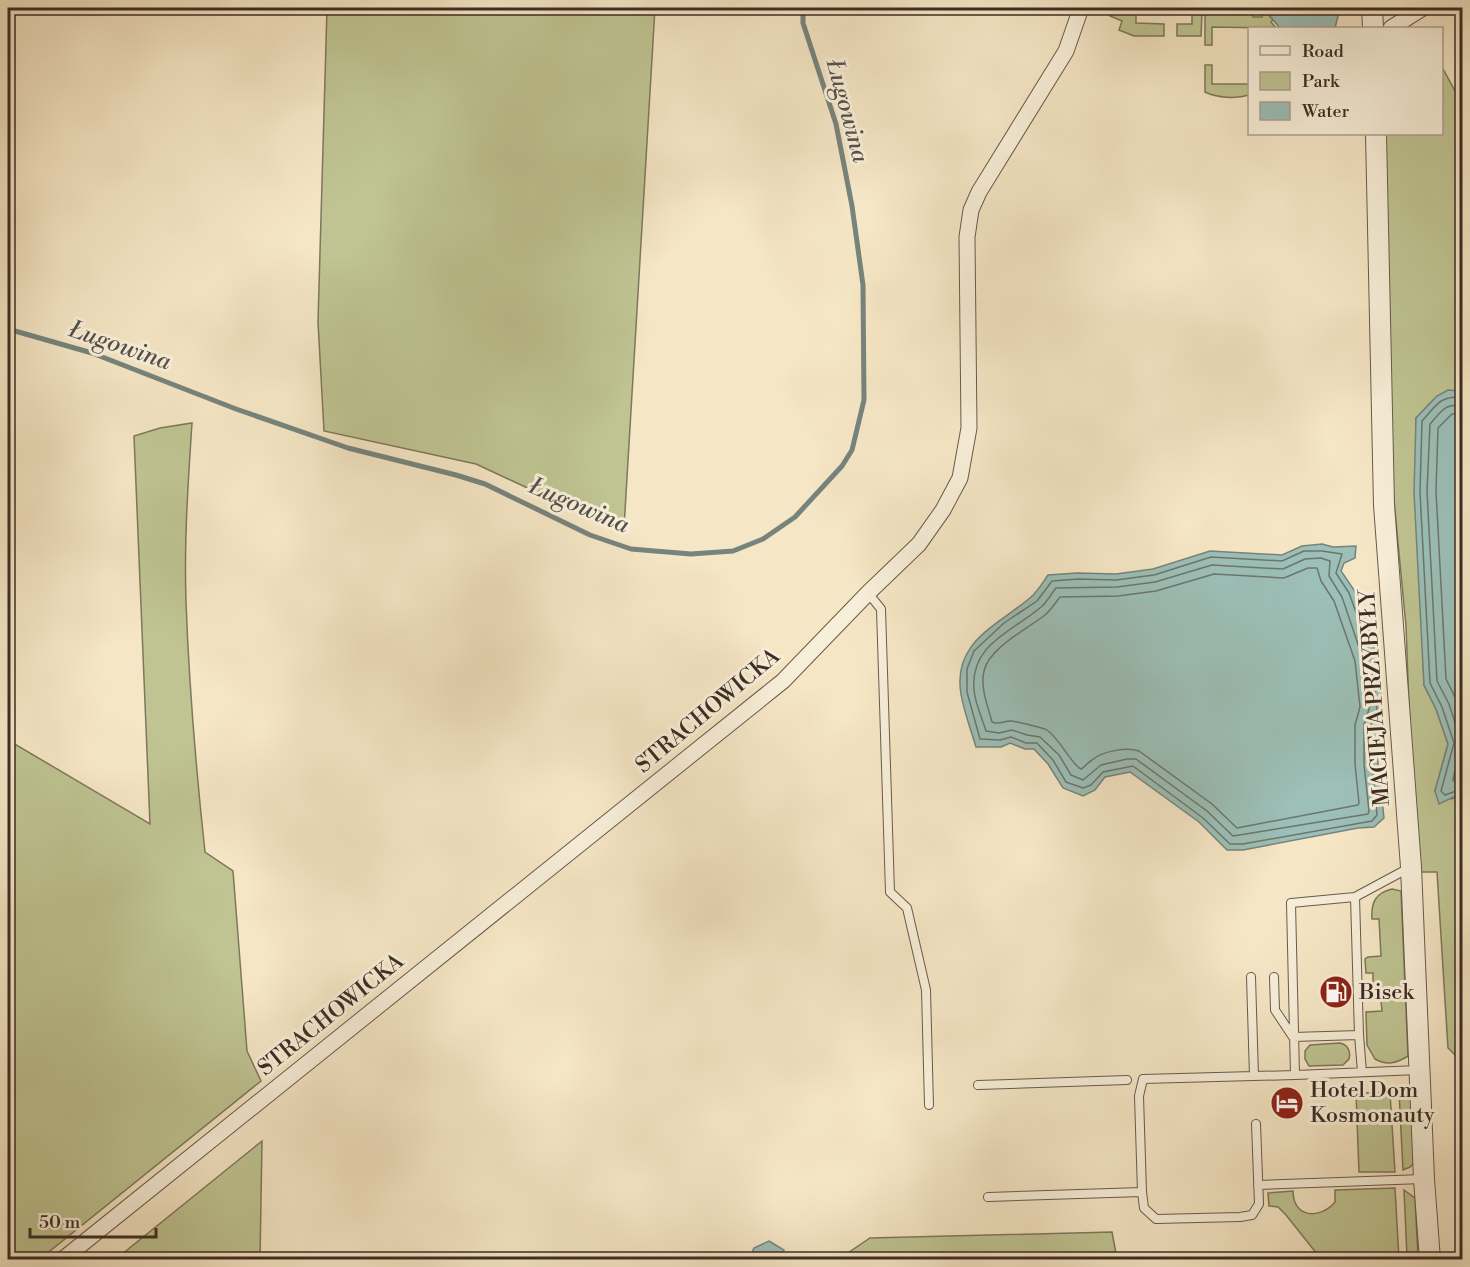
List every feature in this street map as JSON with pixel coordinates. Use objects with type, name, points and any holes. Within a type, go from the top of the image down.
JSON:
[{"type":"street","name":"STRACHOWICKA","points":[[62,1260],[783,681],[919,544],[943,510],[960,478],[969,428],[967,237],[971,210],[1009,141],[1066,51],[1081,8]]},
{"type":"street","points":[[1372,8],[1373,27]]},
{"type":"street","points":[[1393,27],[1423,8]]},
{"type":"street","name":"MACIEJA PRZYBYŁY","points":[[1376,135],[1384,505],[1411,867],[1424,1179],[1431,1260]]},
{"type":"lane","points":[[868,593],[881,609],[890,892],[908,908],[926,990],[929,1105]]},
{"type":"lane","points":[[1295,1075],[1291,903],[1355,897],[1411,867]]},
{"type":"lane","points":[[1355,897],[1362,1072]]},
{"type":"lane","points":[[1274,976],[1275,1010],[1293,1037]]},
{"type":"lane","points":[[1251,977],[1254,1076]]},
{"type":"lane","points":[[1293,1037],[1359,1035]]},
{"type":"lane","points":[[1256,1124],[1258,1204],[1252,1215],[1156,1219],[1144,1208],[1138,1096],[1143,1079],[1421,1070]]},
{"type":"lane","points":[[978,1085],[1127,1080]]},
{"type":"lane","points":[[1258,1185],[1424,1179]]},
{"type":"lane","points":[[988,1197],[1142,1192]]},
{"type":"green space","points":[[327,8],[655,8],[624,528],[562,504],[476,464],[324,431],[318,322]]},
{"type":"green space","points":[[1111,8],[1136,8],[1136,23],[1164,24],[1164,36],[1134,36],[1119,30],[1122,21],[1110,16]]},
{"type":"green space","points":[[1192,8],[1229,8],[1202,12],[1201,36],[1177,36],[1177,24],[1192,24]]},
{"type":"green space","points":[[1238,8],[1248,8],[1253,17],[1262,17],[1263,13],[1255,13],[1252,8],[1265,8],[1263,9],[1273,20],[1271,22],[1275,27],[1212,27],[1212,45],[1205,45],[1205,15],[1228,12]]},
{"type":"green space","points":[[1205,65],[1212,65],[1212,84],[1248,84],[1248,95],[1239,97],[1215,96],[1205,92]]},
{"type":"green space","points":[[1443,69],[1462,104],[1462,391],[1441,394],[1416,418],[1424,685],[1436,709],[1448,744],[1435,791],[1452,799],[1462,793],[1462,1062],[1448,1048],[1437,872],[1418,872],[1406,626],[1391,469],[1385,135],[1443,135]]},
{"type":"green space","points":[[192,423],[186,535],[186,602],[191,696],[205,852],[233,871],[247,1051],[261,1081],[40,1259],[8,1259],[8,740],[150,824],[134,436],[160,428]]},
{"type":"green space","points":[[1392,889],[1401,891],[1408,1056],[1388,1063],[1375,1059],[1367,1045],[1366,1012],[1382,1011],[1380,991],[1373,991],[1373,973],[1366,973],[1365,959],[1381,956],[1379,919],[1372,919],[1372,908],[1378,896]]},
{"type":"green space","points":[[1340,1043],[1347,1047],[1350,1053],[1349,1059],[1343,1065],[1309,1066],[1305,1059],[1305,1051],[1310,1045]]},
{"type":"green space","points":[[1399,1092],[1411,1092],[1415,1162],[1403,1170]]},
{"type":"green space","points":[[1356,1093],[1390,1093],[1395,1172],[1359,1172]]},
{"type":"green space","points":[[262,1141],[260,1259],[116,1259]]},
{"type":"green space","points":[[1395,1188],[1399,1259],[1321,1259],[1286,1215],[1278,1207],[1269,1206],[1268,1193],[1293,1191],[1297,1207],[1302,1211],[1315,1214],[1329,1208],[1335,1202],[1335,1190]]},
{"type":"green space","points":[[1404,1190],[1415,1198],[1418,1256],[1407,1257]]},
{"type":"green space","points":[[1112,1232],[1117,1259],[839,1259],[870,1238]]},
{"type":"green space","points":[[1292,1256],[1295,1259],[1162,1259]]},
{"type":"water","points":[[1263,8],[1340,8],[1335,27],[1279,27]]},
{"type":"water","points":[[1448,390],[1462,391],[1462,793],[1439,804],[1435,791],[1448,744],[1436,709],[1424,685],[1414,492],[1416,418],[1437,396]]},
{"type":"water","points":[[1322,544],[1333,547],[1356,546],[1355,558],[1344,563],[1341,571],[1354,590],[1377,657],[1383,712],[1377,724],[1378,763],[1384,818],[1374,827],[1243,850],[1227,850],[1199,822],[1130,772],[1105,777],[1095,790],[1083,796],[1063,788],[1048,764],[1034,749],[1025,749],[1010,743],[1001,747],[976,747],[961,694],[960,676],[964,660],[971,647],[981,636],[1031,597],[1048,575],[1116,574],[1153,569],[1210,551],[1282,555],[1302,546]]},
{"type":"water","points":[[769,1241],[784,1250],[782,1259],[749,1259],[754,1248]]},
{"type":"waterway","name":"Ługowina","points":[[8,329],[92,353],[236,409],[348,448],[485,484],[590,535],[631,549],[691,554],[733,551],[763,539],[795,517],[842,466],[852,450],[864,400],[863,285],[852,206],[836,124],[803,23],[803,8]]},
{"type":"place","name":"Bisek","points":[[1336,992]]},
{"type":"place","name":"Hotel Dom Kosmonauty","points":[[1287,1103]]}]
